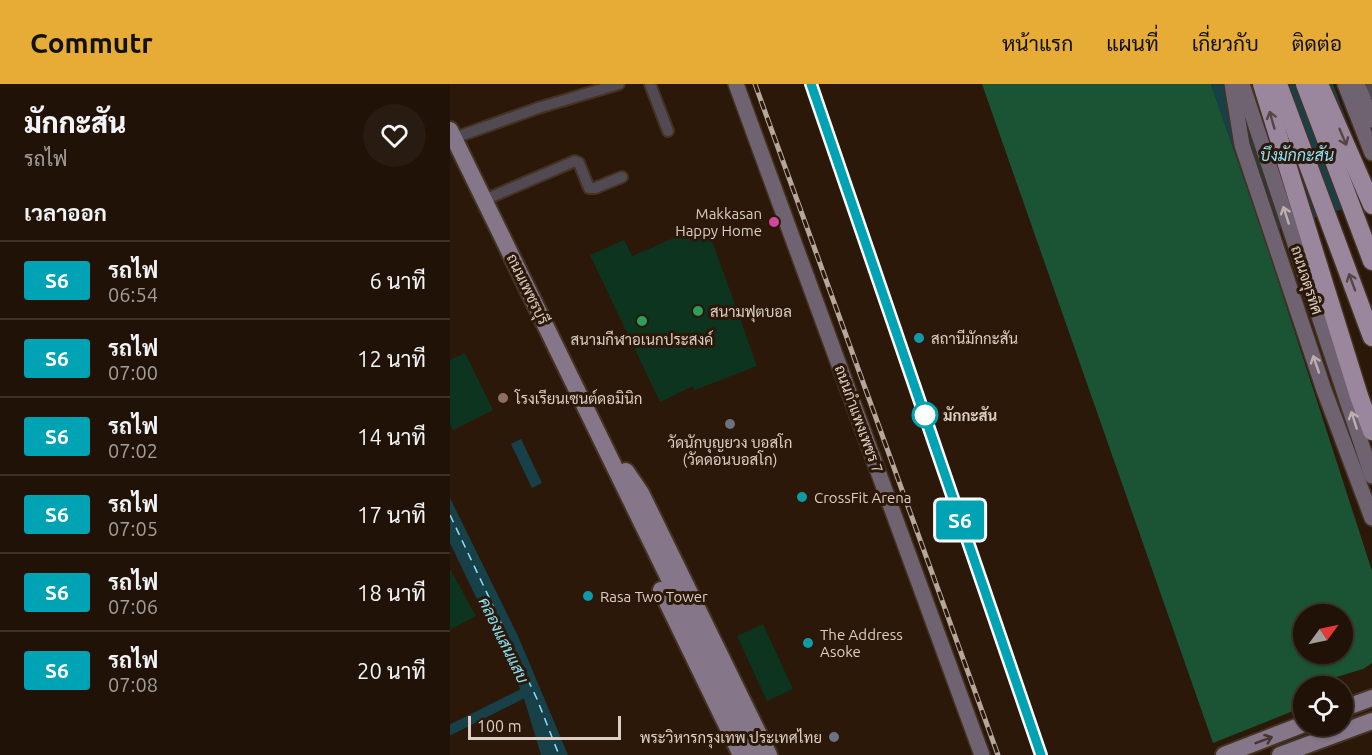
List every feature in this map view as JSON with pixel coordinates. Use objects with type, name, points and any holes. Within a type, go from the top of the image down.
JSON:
[{"type":"highway","points":[[1262,84],[1359,396],[1372,431]]},
{"type":"highway","points":[[1278,84],[1372,337]]},
{"type":"highway","points":[[1305,84],[1372,261]]},
{"type":"highway","points":[[1319,84],[1372,205]]},
{"type":"main road","name":"ถนนกำแพงเพชร 7","points":[[736,84],[982,755]]},
{"type":"main road","points":[[1232,84],[1242,145],[1324,390],[1372,518]]},
{"type":"main road","name":"ถนนจตุรทิศ","points":[[1242,84],[1372,476]]},
{"type":"main road","points":[[1345,84],[1372,153]]},
{"type":"main road","points":[[1357,84],[1370,99],[1372,120]]},
{"type":"main road","name":"ถนนเพชรบุรี","points":[[452,134],[755,755]]},
{"type":"main road","name":"ถนนเพชรบุรี","points":[[606,447],[613,486],[741,755]]},
{"type":"main road","name":"ถนนเพชรบุรี","points":[[606,447],[632,478],[641,493],[769,755]]},
{"type":"main road","points":[[1353,706],[1372,698]]},
{"type":"main road","points":[[1280,755],[1372,720]]},
{"type":"main road","points":[[1224,755],[1293,728]]},
{"type":"street","points":[[452,134],[619,84]]},
{"type":"street","points":[[650,84],[668,131]]},
{"type":"street","points":[[1370,99],[1371,84]]},
{"type":"street","points":[[484,200],[575,161],[579,163],[589,188],[595,188],[622,177]]},
{"type":"green space","points":[[982,84],[1211,84],[1263,234],[1372,571],[1372,663],[1363,669],[1340,676],[1293,676],[1293,711],[1213,743]]},
{"type":"green space","name":"สนามฟุตบอล","points":[[706,224],[757,366],[695,390],[693,386],[660,402],[590,255],[624,240],[632,256]]},
{"type":"green space","points":[[465,353],[493,410],[453,430],[450,423],[450,360]]},
{"type":"green space","points":[[450,569],[476,616],[450,630]]},
{"type":"green space","points":[[763,624],[793,689],[767,701],[737,636]]},
{"type":"water","name":"บึงมักกะสัน","points":[[1211,84],[1333,84],[1372,188],[1372,200],[1263,234]]},
{"type":"water","points":[[521,439],[542,483],[532,488],[511,444]]},
{"type":"water","name":"คลองแสนแสบ","points":[[450,498],[518,636],[568,755],[541,755],[523,695],[450,543]]},
{"type":"waterway","points":[[450,730],[528,691]]},
{"type":"ferry route","points":[[450,515],[537,699],[559,755]]},
{"type":"railway","points":[[755,84],[998,755]]},
{"type":"railway","points":[[811,84],[1041,755]]},
{"type":"train","name":"S6","points":[[811,84],[1041,755]]},
{"type":"place","name":"Makkasan Happy Home","points":[[774,222]]},
{"type":"place","name":"สนามฟุตบอล","points":[[698,311]]},
{"type":"place","name":"สนามกีฬาอเนกประสงค์","points":[[642,321]]},
{"type":"place","name":"สถานีมักกะสัน","points":[[919,338]]},
{"type":"place","name":"โรงเรียนเซนต์ดอมินิก","points":[[503,398]]},
{"type":"place","name":"มักกะสัน","points":[[925,415]]},
{"type":"place","name":"วัดนักบุญยวง บอสโก (วัดดอนบอสโก)","points":[[730,424]]},
{"type":"place","name":"CrossFit Arena","points":[[802,497]]},
{"type":"place","name":"Rasa Two Tower","points":[[588,596]]},
{"type":"place","name":"The Address Asoke","points":[[808,643]]},
{"type":"place","name":"พระวิหารกรุงเทพ ประเทศไทย","points":[[834,737]]}]
